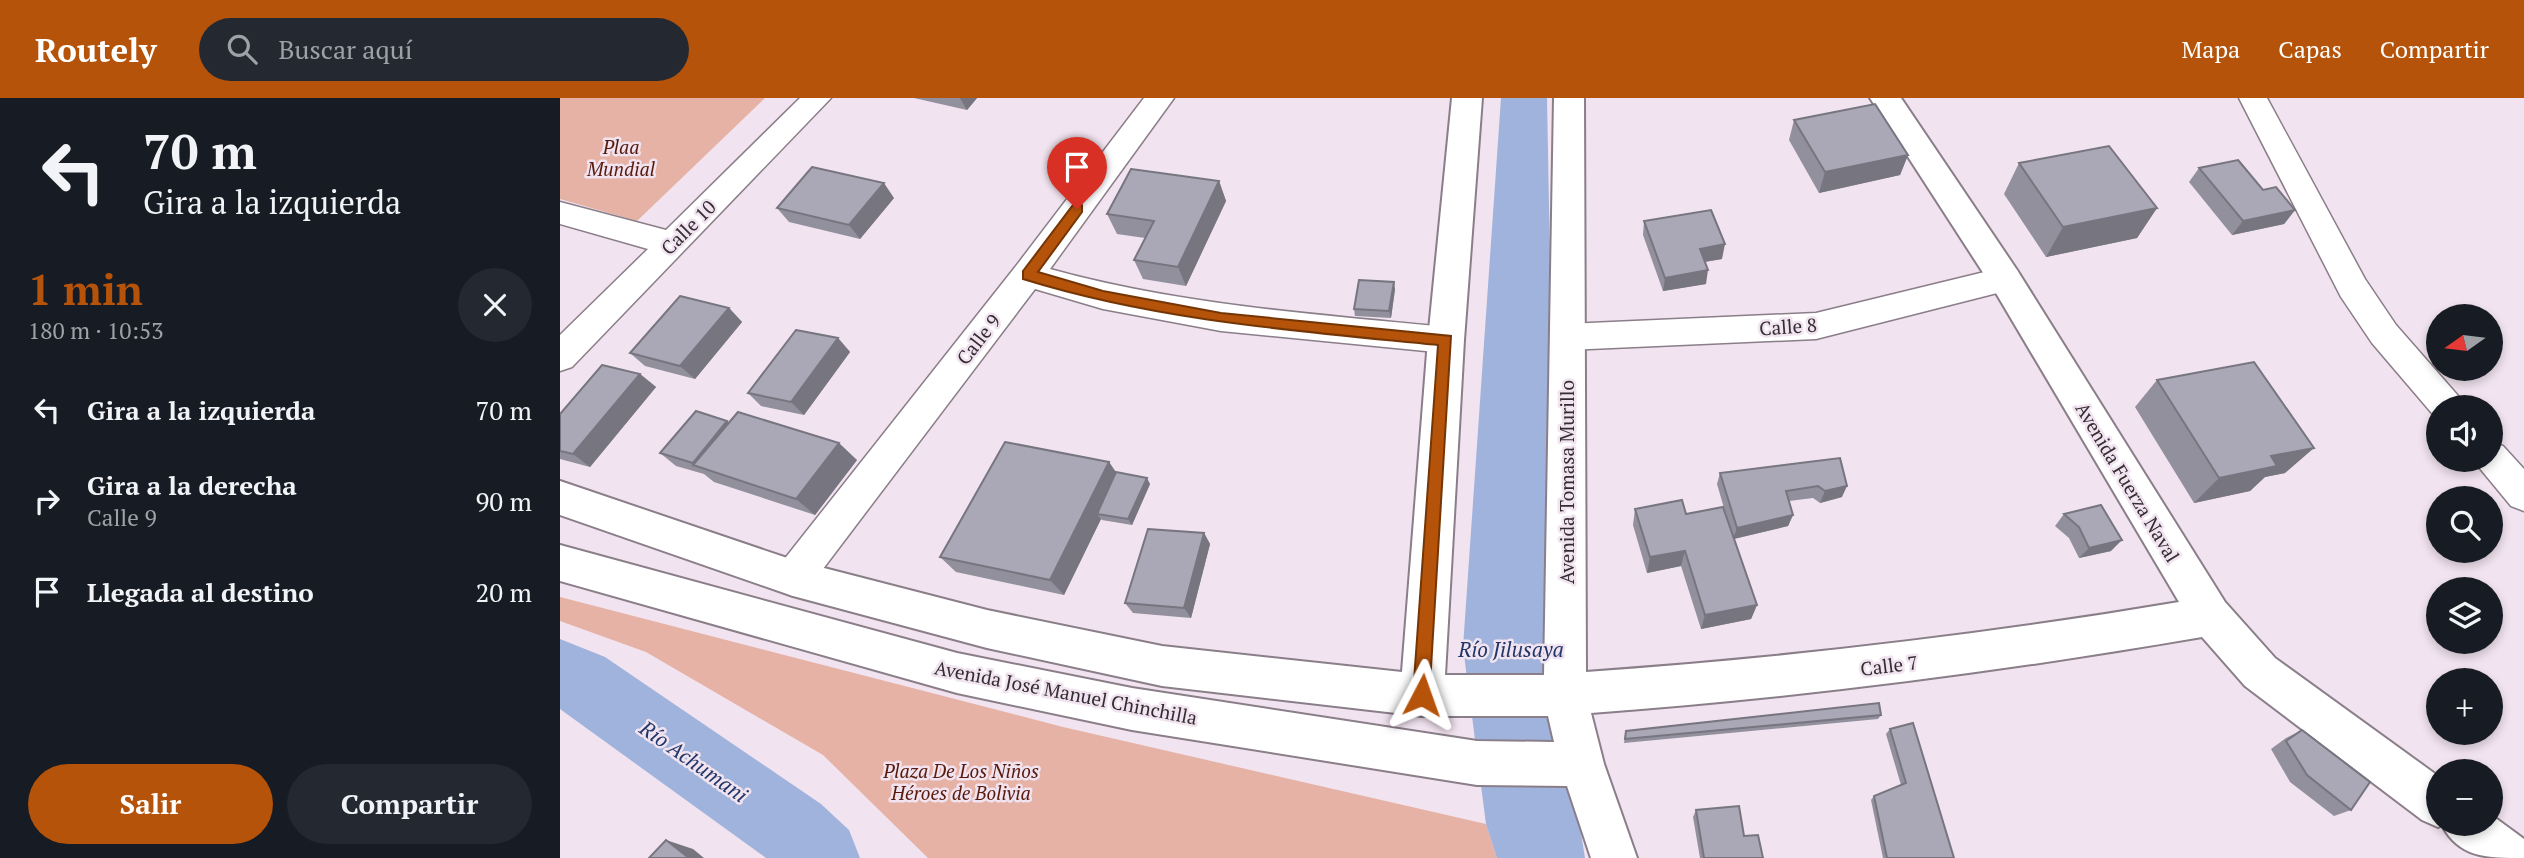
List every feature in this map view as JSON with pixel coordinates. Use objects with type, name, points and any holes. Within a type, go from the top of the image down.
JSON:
[{"type":"main road","points":[[1422,695],[1446,340],[1467,98]]},
{"type":"main road","name":"Avenida Tomasa Murillo","points":[[1569,98],[1567,337],[1548,696],[1562,764],[1614,858]]},
{"type":"main road","name":"Avenida Fuerza Naval","points":[[1885,98],[2005,279],[2210,616],[2260,672],[2426,795]]},
{"type":"main road","points":[[560,498],[793,578],[987,629],[1161,666],[1422,695],[1474,698],[1548,696]]},
{"type":"main road","name":"Avenida José Manuel Chinchilla","points":[[560,563],[957,673],[1132,709],[1477,763],[1562,764]]},
{"type":"main road","name":"Calle 7","points":[[1548,696],[1733,682],[1897,664],[2057,642],[2210,616]]},
{"type":"main road","points":[[2481,836],[2511,858]]},
{"type":"street","name":"Calle 10","points":[[560,356],[817,98]]},
{"type":"street","name":"Calle 9","points":[[793,578],[1028,275],[1160,98]]},
{"type":"street","points":[[2253,98],[2353,288],[2384,334],[2437,395]]},
{"type":"street","points":[[560,213],[671,243]]},
{"type":"street","points":[[1028,275],[1103,296],[1221,318],[1446,340]]},
{"type":"street","name":"Calle 8","points":[[1567,337],[1816,326],[2005,279]]},
{"type":"street","points":[[2504,462],[2524,495]]},
{"type":"green space","name":"Plaa Mundial","points":[[560,98],[765,98],[637,221],[560,199]]},
{"type":"green space","name":"Plaza De Los Niños Héroes de Bolivia","points":[[560,597],[1063,727],[1486,824],[1497,858],[928,858],[823,755],[646,652],[560,621]]},
{"type":"water","name":"Río Jilusaya","points":[[1501,98],[1547,98],[1558,691],[1585,858],[1497,858],[1486,824],[1463,647]]},
{"type":"building","points":[[1875,104],[1908,155],[1825,172],[1794,120]]},
{"type":"building","points":[[2109,146],[2157,208],[2063,227],[2019,163]]},
{"type":"building","points":[[2238,160],[2263,190],[2276,187],[2295,210],[2243,221],[2199,168]]},
{"type":"building","points":[[812,167],[884,183],[849,225],[777,208]]},
{"type":"building","points":[[1131,169],[1219,181],[1178,267],[1134,260],[1154,221],[1107,214]]},
{"type":"building","points":[[1711,210],[1725,244],[1700,249],[1708,270],[1665,278],[1644,221]]},
{"type":"building","points":[[1359,280],[1394,282],[1389,311],[1354,309]]},
{"type":"building","points":[[680,296],[729,308],[680,366],[630,353]]},
{"type":"building","points":[[796,330],[838,338],[791,402],[748,393]]},
{"type":"building","points":[[2254,362],[2314,448],[2271,456],[2277,466],[2219,478],[2157,380]]},
{"type":"building","points":[[602,365],[640,374],[573,454],[560,451],[560,414]]},
{"type":"building","points":[[696,411],[727,421],[693,463],[660,453]]},
{"type":"building","points":[[738,412],[839,443],[796,499],[693,465]]},
{"type":"building","points":[[1005,442],[1109,462],[1050,580],[940,557]]},
{"type":"building","points":[[1840,458],[1847,486],[1825,491],[1818,486],[1786,491],[1793,515],[1737,528],[1720,473]]},
{"type":"building","points":[[1116,472],[1147,478],[1128,519],[1097,514]]},
{"type":"building","points":[[1682,500],[1686,514],[1723,507],[1757,605],[1705,615],[1685,551],[1650,557],[1635,509]]},
{"type":"building","points":[[2101,505],[2122,540],[2089,548],[2079,527],[2064,514]]},
{"type":"building","points":[[1148,529],[1204,533],[1184,608],[1125,603]]},
{"type":"building","points":[[1879,703],[1881,715],[1625,739],[1626,731]]},
{"type":"building","points":[[1913,723],[1954,858],[1887,858],[1874,796],[1906,783],[1890,729]]},
{"type":"building","points":[[2302,730],[2370,782],[2351,810],[2307,775],[2286,741]]},
{"type":"building","points":[[1739,806],[1744,836],[1758,835],[1763,858],[1704,858],[1696,810]]},
{"type":"building","points":[[666,840],[689,858],[649,858]]},
{"type":"waterway","name":"Río Achumani","points":[[560,673],[580,681],[794,831],[821,858]]},
{"type":"route","points":[[1077,209],[1028,275],[1103,296],[1221,318],[1446,340],[1422,695]]}]
